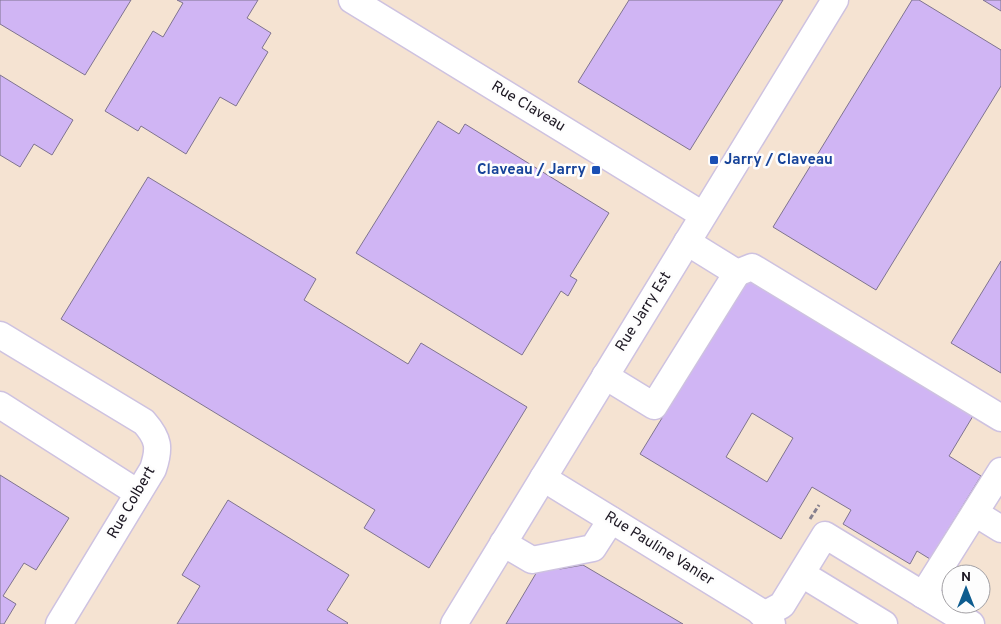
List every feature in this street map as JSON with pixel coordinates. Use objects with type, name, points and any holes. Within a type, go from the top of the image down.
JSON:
[{"type":"street","name":"Rue Claveau","points":[[352,0],[703,215]]},
{"type":"street","name":"Rue Jarry Est","points":[[454,624],[836,0]]},
{"type":"street","points":[[687,242],[737,273]]},
{"type":"street","points":[[605,376],[654,406],[737,273],[752,266],[1001,418]]},
{"type":"street","name":"Rue Colbert","points":[[1,337],[144,422],[154,433],[158,445],[153,469],[59,624]]},
{"type":"street","points":[[0,405],[138,493]]},
{"type":"street","points":[[923,595],[987,506],[1001,472]]},
{"type":"street","name":"Rue Pauline Vanier","points":[[543,478],[768,619]]},
{"type":"street","points":[[987,506],[1001,529]]},
{"type":"street","points":[[503,544],[532,560],[593,548],[611,520]]},
{"type":"street","points":[[768,619],[782,605],[825,535],[970,624]]},
{"type":"street","points":[[802,574],[877,622]]},
{"type":"shaded area","points":[[0,0],[1001,0],[1001,624],[0,624]]},
{"type":"building","points":[[0,0],[131,0],[85,75],[0,24]]},
{"type":"building","points":[[177,0],[258,0],[247,18],[271,33],[262,48],[268,52],[236,106],[220,97],[186,154],[141,126],[138,131],[105,111],[153,31],[163,37],[183,3]]},
{"type":"building","points":[[629,0],[783,0],[690,150],[578,82]]},
{"type":"building","points":[[912,0],[919,0],[1001,50],[1001,86],[876,290],[773,227]]},
{"type":"building","points":[[983,0],[1001,0],[1001,11]]},
{"type":"building","points":[[0,75],[73,120],[52,155],[34,144],[20,167],[0,155]]},
{"type":"building","points":[[438,121],[459,134],[465,124],[609,213],[570,276],[577,280],[568,296],[561,291],[522,355],[356,253]]},
{"type":"building","points":[[148,177],[316,279],[304,300],[408,364],[421,343],[527,407],[429,568],[364,528],[375,510],[61,319]]},
{"type":"building","points":[[1001,261],[1001,373],[951,343]]},
{"type":"building","points":[[747,279],[973,416],[949,456],[981,476],[930,559],[917,551],[910,564],[843,524],[851,510],[812,487],[781,539],[640,454]],"holes":[[[752,413],[793,438],[767,482],[726,457]]]},
{"type":"building","points":[[0,475],[69,518],[36,570],[24,563],[3,596],[16,604],[4,624],[0,624]]},
{"type":"building","points":[[228,500],[349,575],[327,610],[347,624],[177,624],[200,586],[182,575]]},
{"type":"building","points":[[583,565],[683,624],[506,624],[538,570],[554,566],[560,569]]},
{"type":"place","name":"Jarry / Claveau","points":[[714,160]]},
{"type":"place","name":"Claveau / Jarry","points":[[596,170]]}]
